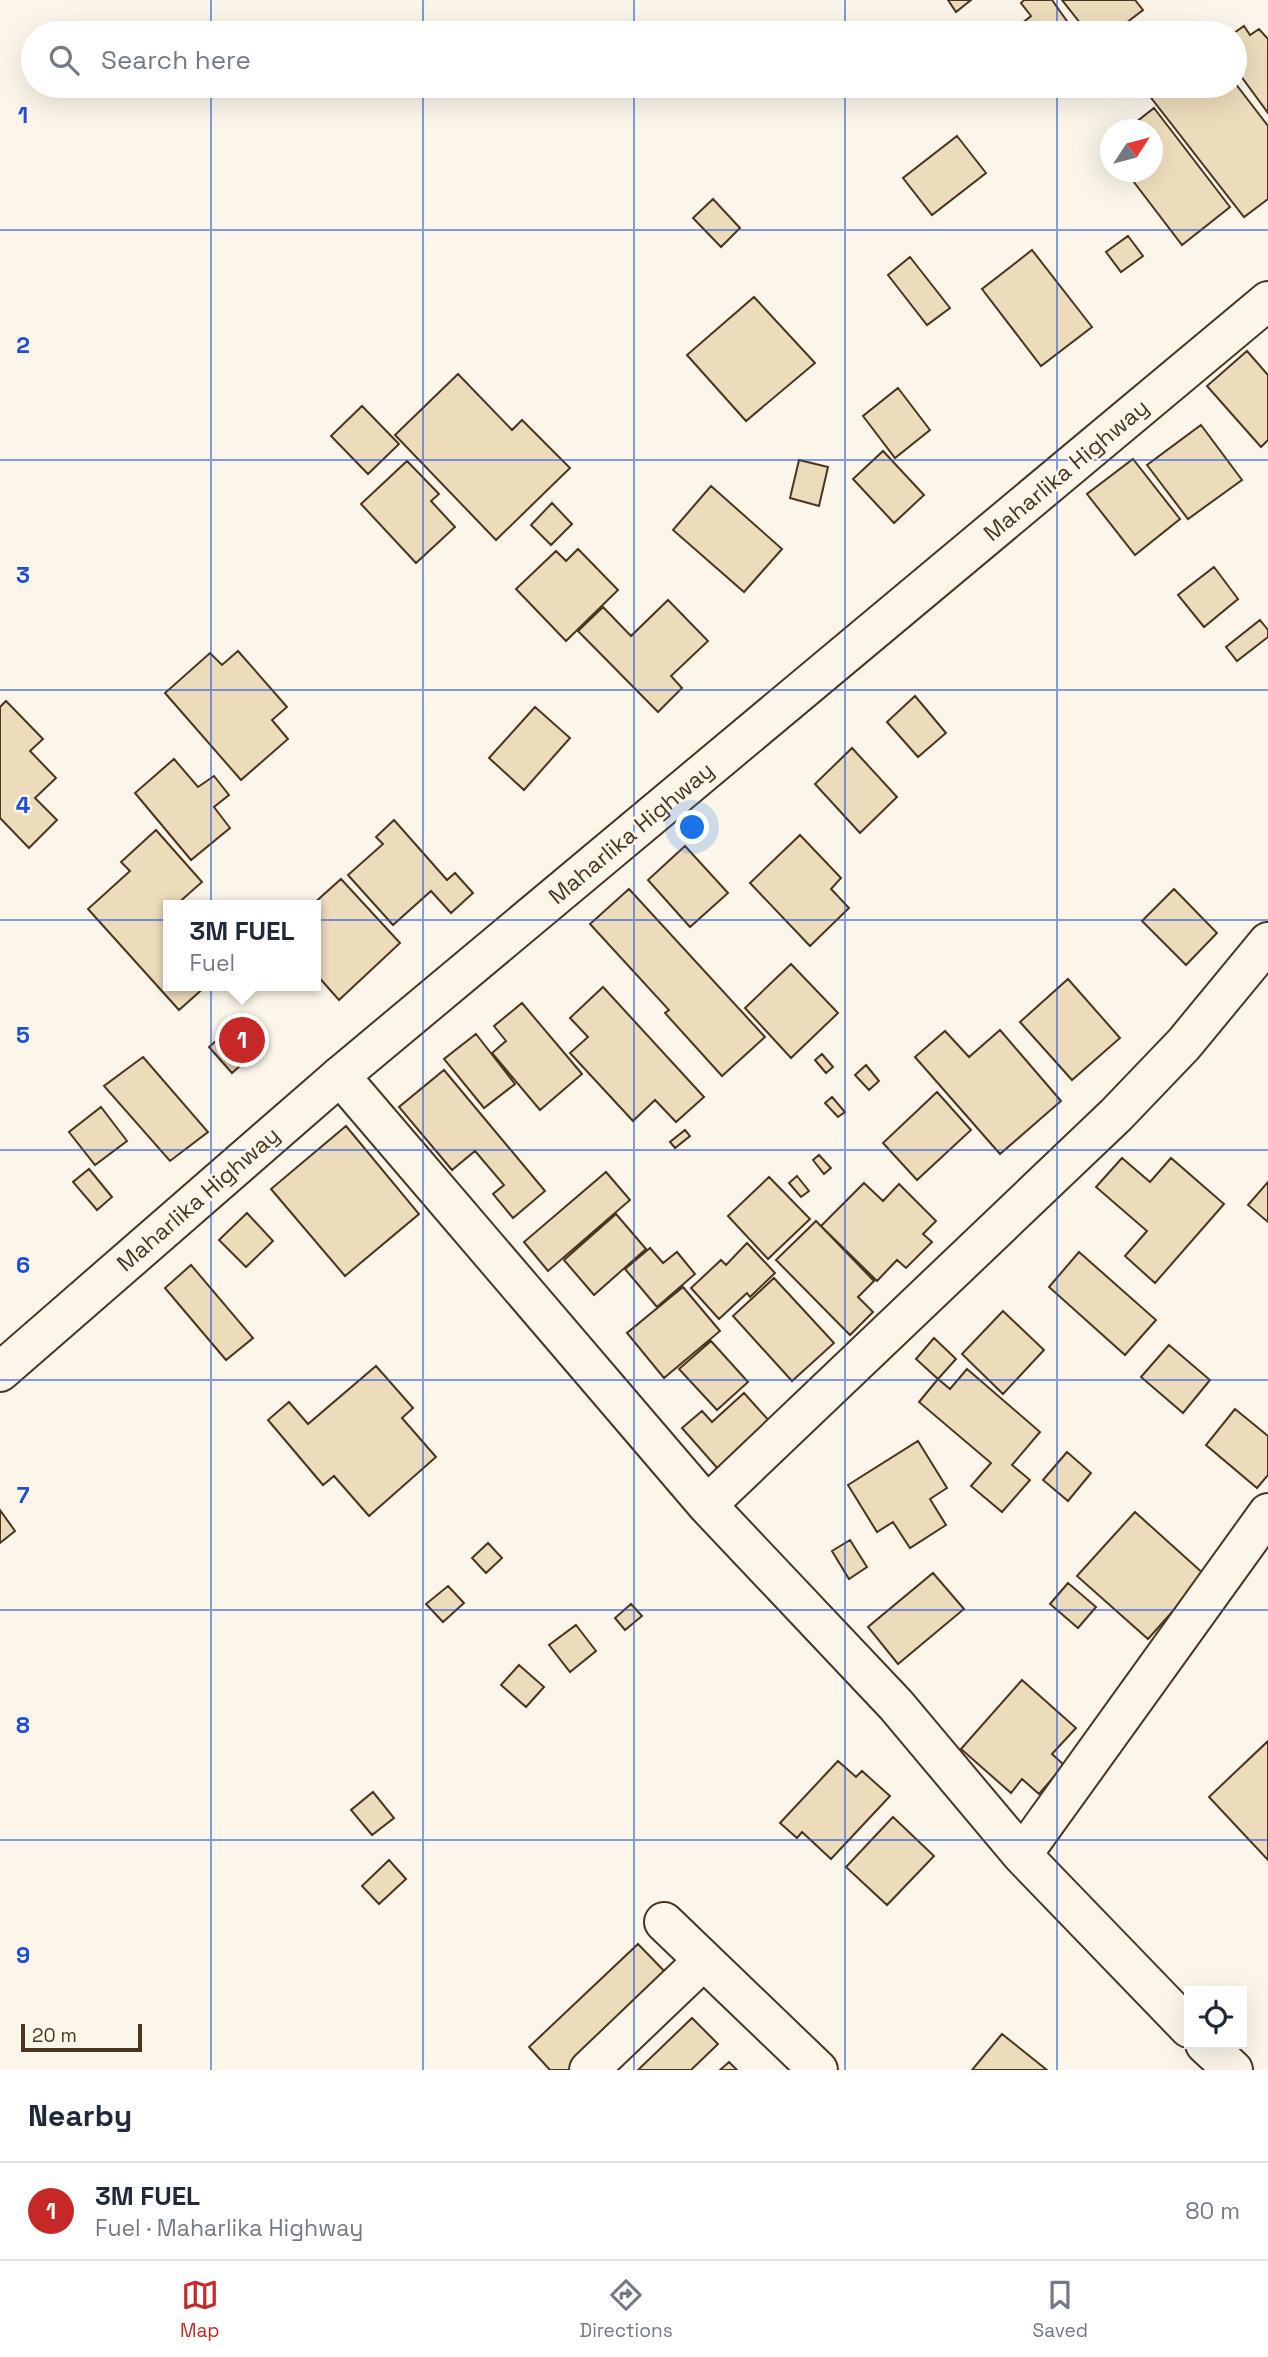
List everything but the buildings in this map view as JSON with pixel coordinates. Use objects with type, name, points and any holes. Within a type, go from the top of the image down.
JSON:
[{"type":"main road","name":"Maharlika Highway","points":[[0,1372],[340,1076],[1268,302]]},
{"type":"main road","points":[[707,1505],[1116,1115],[1184,1044],[1268,942]]},
{"type":"main road","points":[[340,1076],[707,1505],[896,1706],[1022,1855],[1184,2023]]},
{"type":"main road","points":[[1022,1855],[1268,1513]]},
{"type":"main road","points":[[664,1922],[807,2066]]},
{"type":"main road","points":[[589,2070],[703,1961]]},
{"type":"main road","points":[[1210,2049],[1233,2070]]},
{"type":"place","name":"3M FUEL","points":[[242,1040]]}]
